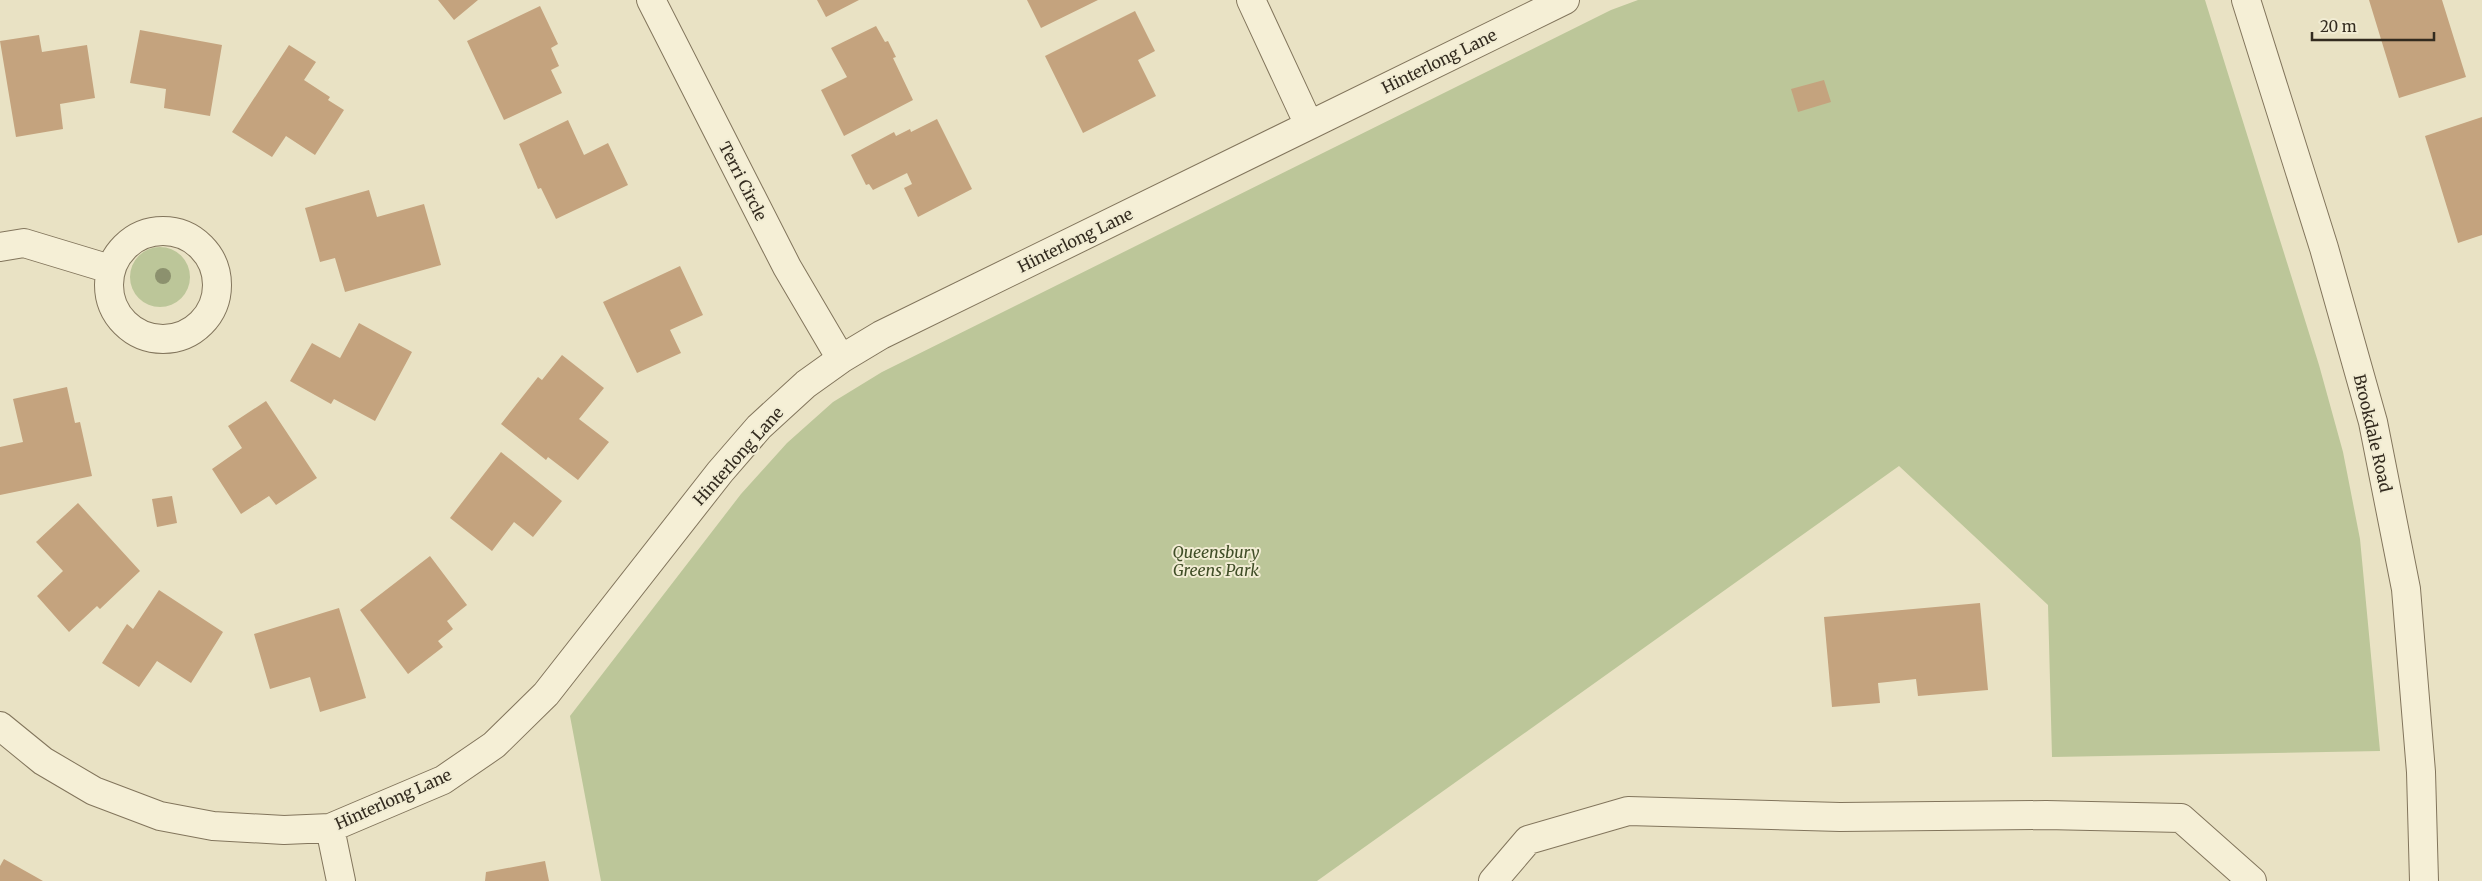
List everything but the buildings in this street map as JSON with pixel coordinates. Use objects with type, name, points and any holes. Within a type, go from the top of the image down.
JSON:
[{"type":"street","name":"Terri Circle","points":[[650,0],[787,267],[841,359]]},
{"type":"street","points":[[1250,0],[1309,125]]},
{"type":"street","name":"Hinterlong Lane","points":[[0,726],[43,761],[94,791],[160,816],[213,826],[284,830],[330,828],[443,780],[494,745],[546,694],[714,480],[759,427],[806,384],[841,359],[881,335],[1565,0]]},
{"type":"street","name":"Brookdale Road","points":[[2246,0],[2324,248],[2373,422],[2406,589],[2421,772],[2424,881]]},
{"type":"street","points":[[0,247],[24,243],[110,269]]},
{"type":"street","points":[[1493,881],[1528,840],[1628,811],[1840,817],[2046,815],[2181,818],[2252,881]]},
{"type":"street","points":[[330,828],[340,881]]},
{"type":"green space","name":"Queensbury Greens Park","points":[[1638,0],[2205,0],[2319,365],[2343,452],[2360,539],[2380,751],[2052,757],[2048,605],[1899,466],[1317,881],[601,881],[570,716],[741,494],[787,443],[833,402],[882,372],[1611,10]]},
{"type":"green space","points":[[160,247],[172,249],[185,260],[190,277],[188,289],[177,302],[160,307],[148,305],[135,294],[130,277],[132,265],[143,252]]}]
